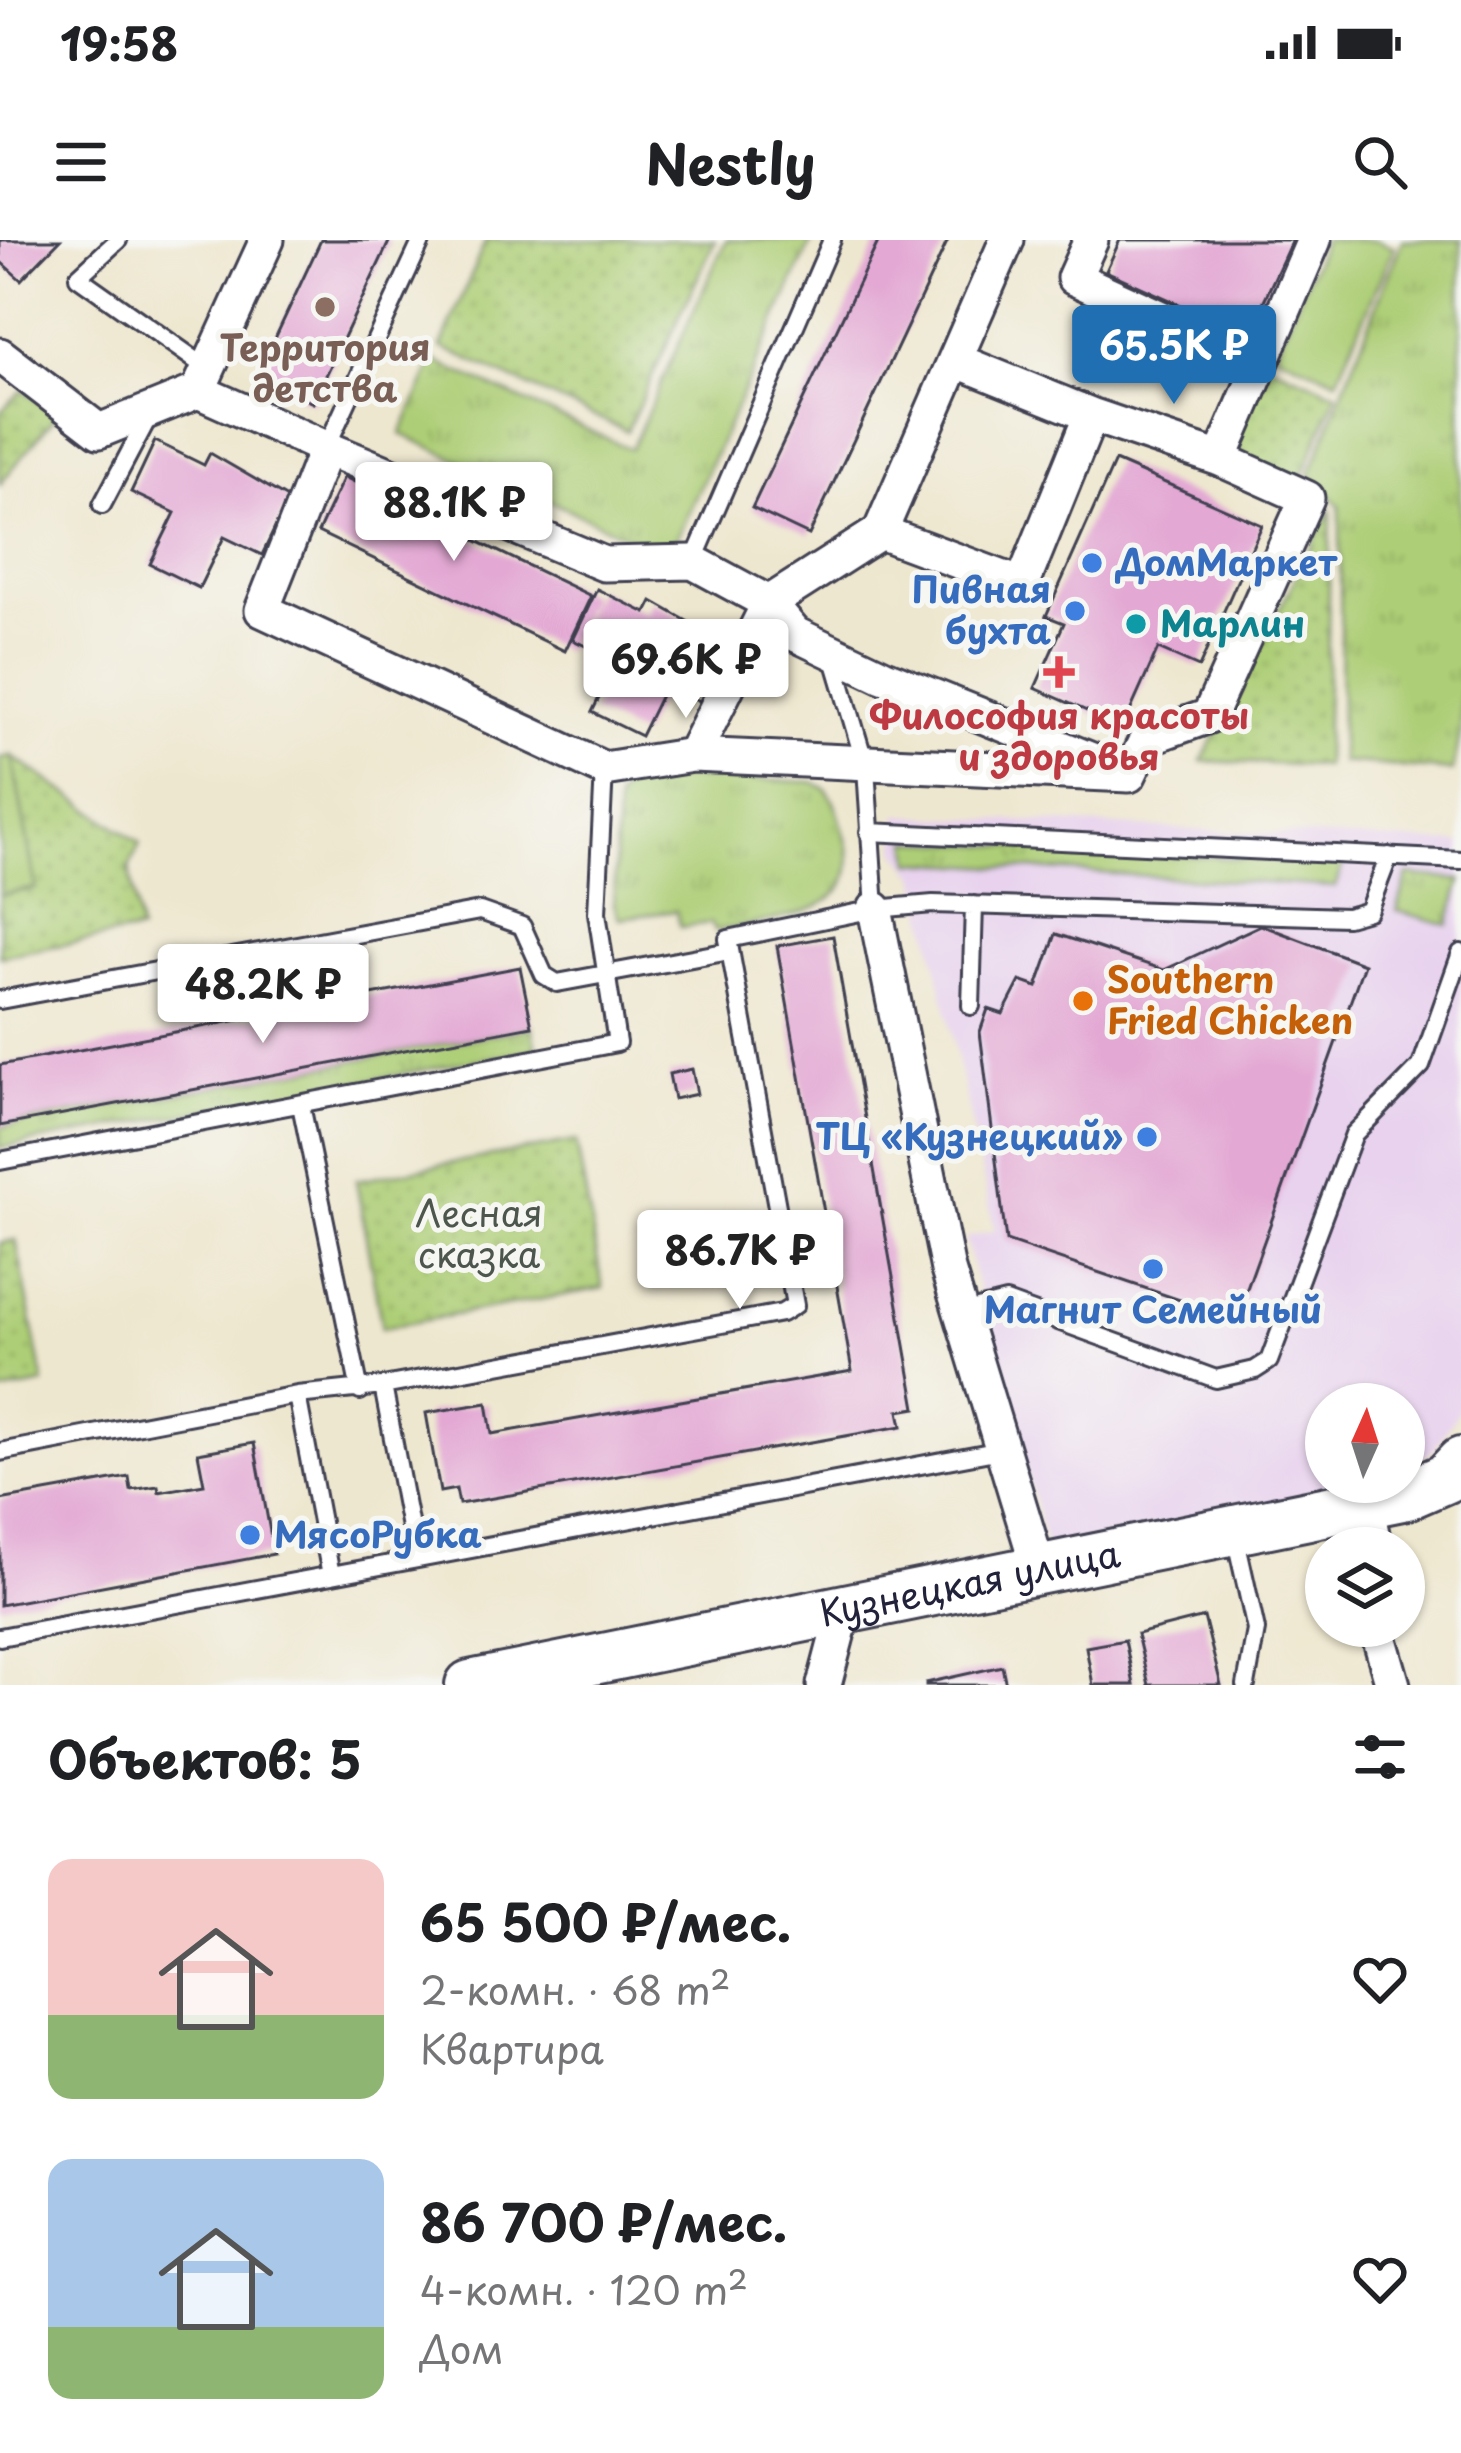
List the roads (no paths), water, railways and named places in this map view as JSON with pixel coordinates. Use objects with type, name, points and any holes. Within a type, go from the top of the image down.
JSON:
[{"type":"main road","name":"Кузнецкая улица","points":[[470,1685],[1234,1531],[1370,1526],[1426,1486],[1446,1478],[1461,1462]]},
{"type":"street","points":[[0,355],[99,431],[152,410],[203,380],[267,240]]},
{"type":"street","points":[[693,755],[769,603],[880,532],[1007,240]]},
{"type":"street","points":[[1090,240],[1074,278],[1259,362]]},
{"type":"street","points":[[1220,459],[1314,240]]},
{"type":"street","points":[[955,360],[1091,415],[1220,459],[1307,498],[1209,716],[1147,738],[1129,775]]},
{"type":"street","points":[[203,380],[326,448],[604,564],[693,562],[769,603],[795,634],[1129,775]]},
{"type":"street","points":[[880,532],[1022,585],[1091,415]]},
{"type":"street","points":[[326,448],[262,610],[604,769],[693,755],[866,767],[1129,775]]},
{"type":"street","points":[[875,909],[962,1313],[1039,1570]]},
{"type":"street","points":[[824,1685],[844,1610]]},
{"type":"street","points":[[1382,1647],[1394,1685]]},
{"type":"lane","points":[[118,240],[78,277],[203,380]]},
{"type":"lane","points":[[326,448],[422,240]]},
{"type":"lane","points":[[693,562],[832,240]]},
{"type":"lane","points":[[102,505],[152,410]]},
{"type":"lane","points":[[832,651],[866,767],[875,909]]},
{"type":"lane","points":[[0,1161],[617,1043],[597,913],[604,769]]},
{"type":"lane","points":[[869,832],[1461,860]]},
{"type":"lane","points":[[0,1452],[297,1395],[360,1390],[782,1313],[795,1305],[728,939],[875,909],[974,905],[1347,917],[1368,911],[1389,856]]},
{"type":"lane","points":[[970,1006],[974,905]]},
{"type":"lane","points":[[0,1000],[480,910],[522,926],[548,981],[730,951]]},
{"type":"lane","points":[[962,1313],[1006,1302],[1216,1379],[1255,1370],[1269,1361],[1354,1134],[1421,1066],[1461,953]]},
{"type":"lane","points":[[301,1105],[360,1390]]},
{"type":"lane","points":[[383,1386],[416,1559]]},
{"type":"lane","points":[[297,1395],[331,1575]]},
{"type":"lane","points":[[0,1637],[1000,1450]]},
{"type":"lane","points":[[1234,1531],[1256,1630],[1246,1685]]},
{"type":"place","name":"Территория детства","points":[[325,307]]},
{"type":"place","name":"ДомМаркет","points":[[1092,563]]},
{"type":"place","name":"Пивная бухта","points":[[1075,611]]},
{"type":"place","name":"Марлин","points":[[1136,624]]},
{"type":"place","name":"Философия красоты и здоровья","points":[[1059,672]]},
{"type":"place","name":"Southern Fried Chicken","points":[[1083,1001]]},
{"type":"place","name":"ТЦ «Кузнецкий»","points":[[1147,1137]]},
{"type":"place","name":"Магнит Семейный","points":[[1153,1269]]},
{"type":"place","name":"МясоРубка","points":[[250,1535]]},
{"type":"park label","name":"Лесная сказка","points":[[479,1234]]}]
